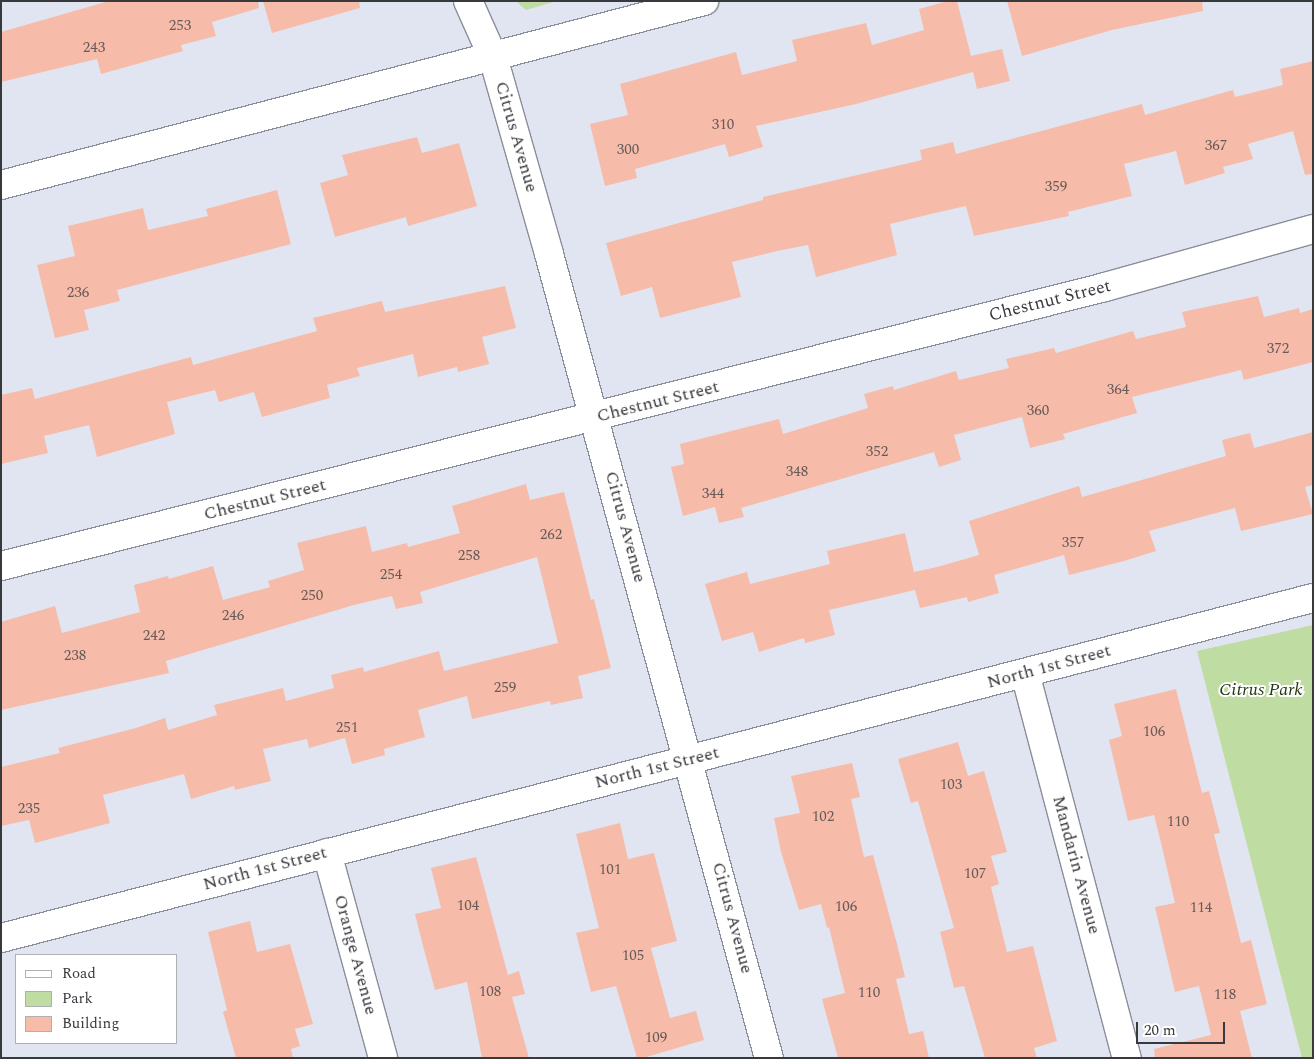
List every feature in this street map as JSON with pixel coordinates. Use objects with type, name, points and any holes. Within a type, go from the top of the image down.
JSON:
[{"type":"street","name":"Citrus Avenue","points":[[468,1],[492,57],[690,760],[770,1058]]},
{"type":"street","points":[[1,185],[704,1]]},
{"type":"street","name":"Chestnut Street","points":[[1,566],[595,418],[1095,290],[1313,229]]},
{"type":"street","name":"North 1st Street","points":[[1,938],[1313,598]]},
{"type":"street","name":"Mandarin Avenue","points":[[1026,673],[1127,1058]]},
{"type":"street","name":"Orange Avenue","points":[[327,853],[383,1058]]},
{"type":"green space","points":[[516,1],[557,1],[526,10]]},
{"type":"green space","name":"Citrus Park","points":[[1313,625],[1313,1058],[1302,1058],[1197,651]]},
{"type":"building","points":[[109,1],[258,1],[259,8],[212,22],[216,36],[181,45],[183,51],[101,74],[97,59],[1,82],[1,32]]},
{"type":"building","points":[[263,1],[359,1],[360,8],[272,33]]},
{"type":"building","points":[[948,1],[957,1],[971,56],[1002,49],[1010,81],[977,89],[973,72],[856,104],[756,126],[763,147],[729,157],[725,144],[635,169],[637,178],[605,186],[590,124],[628,115],[620,84],[736,52],[742,75],[797,61],[792,40],[866,23],[872,45],[924,30],[919,9]]},
{"type":"building","points":[[1007,1],[1202,1],[1203,11],[1112,30],[1022,56]]},
{"type":"building","points":[[1313,61],[1313,174],[1305,175],[1293,131],[1248,144],[1253,159],[1223,167],[1225,173],[1185,185],[1176,151],[1124,164],[1132,196],[1068,212],[1069,216],[974,236],[966,206],[935,213],[890,224],[897,255],[816,277],[808,245],[732,262],[741,297],[660,318],[652,287],[621,296],[606,243],[763,200],[763,197],[922,160],[920,150],[953,142],[956,154],[1142,104],[1145,115],[1233,90],[1235,97],[1283,85],[1280,69]]},
{"type":"building","points":[[417,137],[422,153],[459,143],[477,206],[408,226],[406,217],[335,237],[320,183],[348,175],[342,155]]},
{"type":"building","points":[[277,190],[291,244],[117,290],[120,301],[84,310],[89,330],[55,338],[37,265],[75,256],[68,226],[143,208],[148,230],[208,216],[206,209]]},
{"type":"building","points":[[505,286],[516,328],[482,337],[489,364],[458,372],[457,367],[418,377],[413,354],[357,368],[360,376],[327,385],[330,398],[262,417],[254,392],[219,402],[215,390],[167,402],[175,434],[97,457],[89,425],[44,436],[48,453],[1,464],[1,395],[32,388],[35,399],[191,357],[193,365],[317,331],[313,318],[382,301],[385,312]]},
{"type":"building","points":[[1258,296],[1264,317],[1299,308],[1300,313],[1313,309],[1313,362],[1244,380],[1241,370],[1132,397],[1137,413],[1063,434],[1065,439],[1030,448],[1022,417],[954,435],[961,460],[939,467],[934,452],[741,508],[744,517],[719,523],[715,507],[683,516],[671,467],[684,464],[680,444],[779,419],[783,434],[868,408],[864,394],[893,386],[894,390],[956,371],[959,380],[1009,368],[1006,359],[1054,348],[1056,353],[1133,331],[1136,339],[1186,327],[1182,312]]},
{"type":"building","points":[[1313,432],[1313,485],[1305,487],[1313,514],[1241,531],[1235,508],[1149,531],[1156,551],[1124,561],[1069,575],[1064,555],[994,575],[999,593],[968,602],[967,597],[920,608],[915,590],[829,610],[835,635],[805,643],[804,638],[759,652],[753,632],[722,641],[705,584],[747,572],[750,584],[830,564],[827,551],[905,533],[914,572],[937,567],[979,555],[969,521],[1079,486],[1082,497],[1226,456],[1222,440],[1250,433],[1254,448]]},
{"type":"building","points":[[526,484],[530,500],[564,492],[591,600],[594,599],[611,668],[578,676],[583,698],[551,705],[550,701],[472,719],[467,696],[418,710],[425,737],[384,749],[385,755],[352,764],[345,738],[309,748],[307,739],[263,749],[271,781],[235,790],[234,786],[191,799],[184,774],[103,795],[110,823],[35,843],[29,820],[1,826],[1,767],[60,753],[58,748],[136,728],[165,718],[168,730],[217,715],[214,705],[283,688],[286,701],[334,688],[331,675],[363,667],[364,672],[439,651],[444,671],[558,643],[537,557],[420,592],[423,603],[396,609],[392,596],[354,605],[166,661],[169,673],[1,710],[1,622],[55,606],[62,633],[140,612],[134,585],[168,576],[169,579],[213,566],[223,600],[270,587],[268,581],[304,570],[297,543],[366,526],[372,552],[407,543],[408,547],[460,533],[452,506]]},
{"type":"building","points":[[1176,689],[1202,793],[1209,791],[1220,833],[1214,834],[1241,943],[1251,940],[1267,1004],[1240,1011],[1252,1058],[1155,1058],[1154,1049],[1211,1035],[1199,986],[1175,992],[1155,907],[1175,903],[1154,815],[1128,821],[1109,740],[1122,736],[1114,704]]},
{"type":"building","points":[[958,742],[968,776],[984,771],[1007,852],[991,856],[999,884],[991,887],[1007,952],[1033,946],[1057,1041],[1034,1048],[1037,1058],[985,1058],[964,986],[954,988],[940,932],[954,928],[918,801],[911,803],[898,759]]},
{"type":"building","points":[[852,763],[860,797],[851,799],[864,857],[873,855],[897,944],[905,977],[896,979],[909,1034],[923,1031],[929,1058],[838,1058],[822,999],[845,993],[829,927],[827,928],[821,904],[799,910],[781,852],[774,818],[800,813],[791,776]]},
{"type":"building","points":[[620,823],[628,859],[654,853],[677,941],[651,948],[670,1018],[696,1011],[704,1040],[643,1058],[637,1058],[616,986],[591,992],[576,933],[599,928],[576,834]]},
{"type":"building","points":[[476,857],[508,975],[519,971],[525,994],[512,997],[529,1058],[482,1058],[467,982],[435,990],[423,946],[415,914],[441,908],[431,868]]},
{"type":"building","points":[[250,921],[257,952],[290,944],[313,1024],[295,1029],[300,1046],[291,1049],[293,1058],[236,1058],[223,1012],[227,1010],[208,932]]}]
